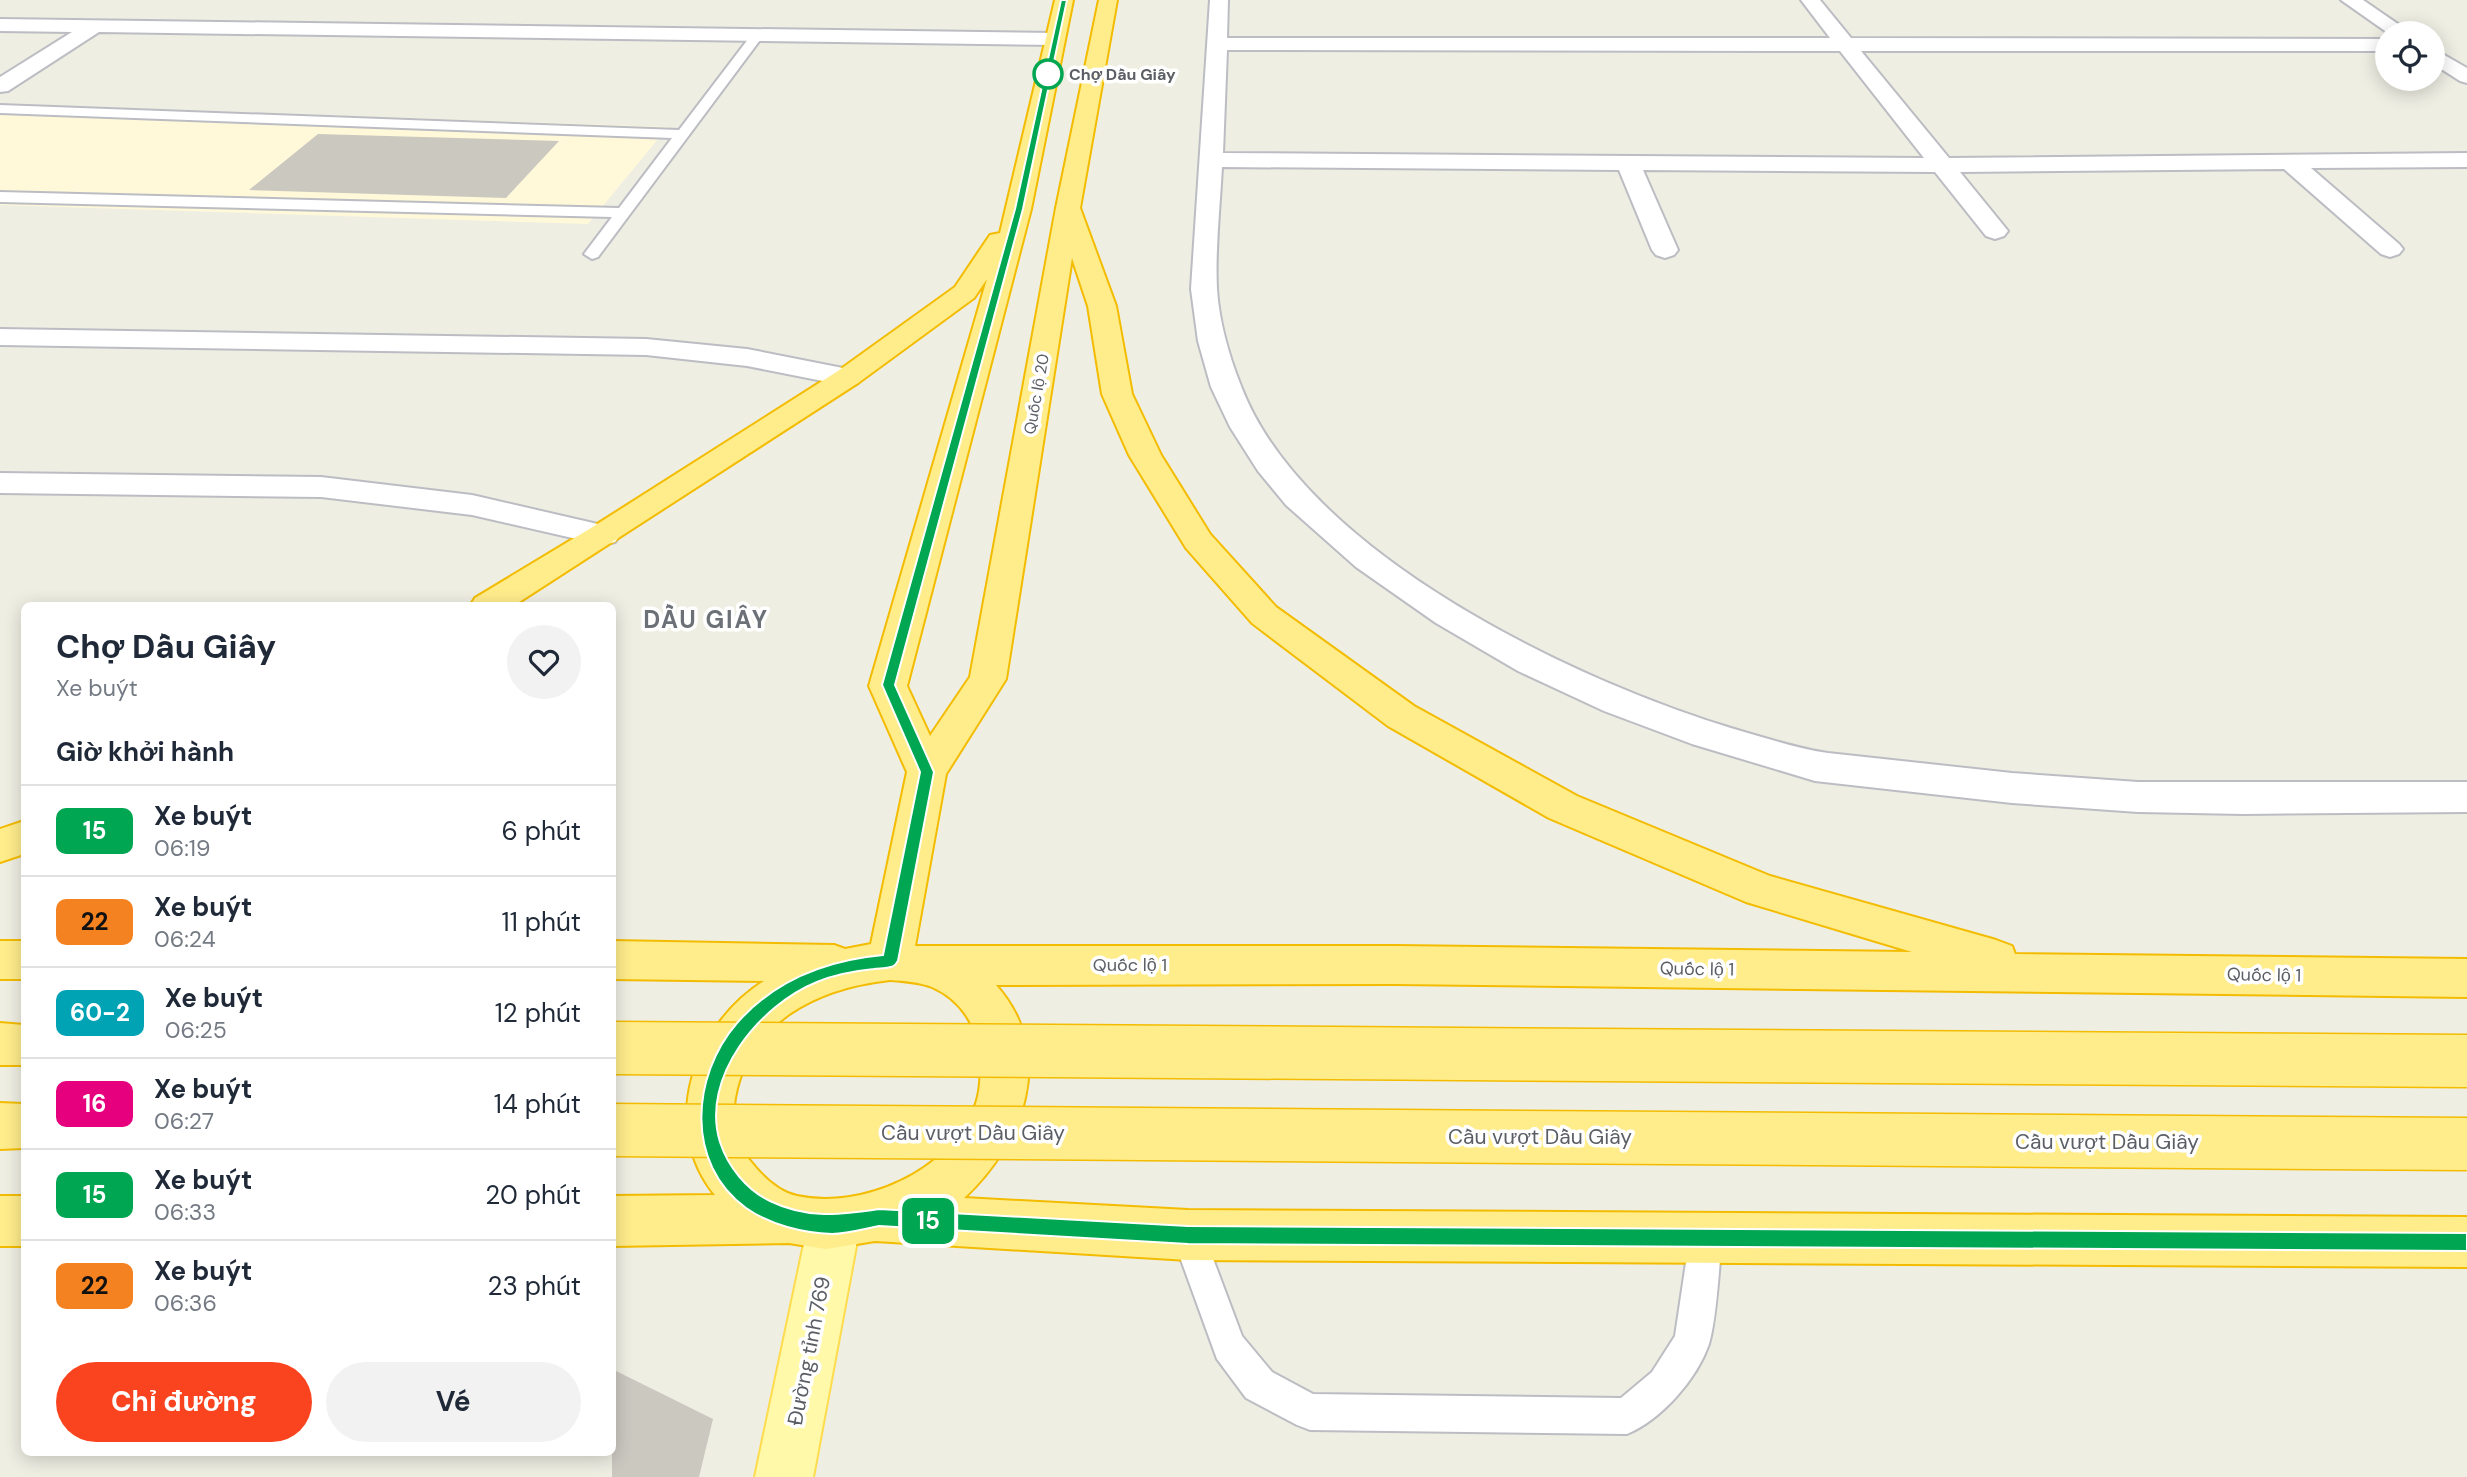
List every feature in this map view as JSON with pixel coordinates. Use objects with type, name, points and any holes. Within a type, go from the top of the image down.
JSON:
[{"type":"highway","points":[[927,772],[888,685],[1019,209],[1064,0]]},
{"type":"highway","name":"Quốc lộ 20","points":[[889,964],[927,772],[988,679],[1068,208],[1108,0]]},
{"type":"highway","points":[[1068,208],[1101,306],[1117,394],[1145,454],[1198,541],[1264,615],[1401,716],[1563,807],[1761,890],[2042,973]]},
{"type":"highway","points":[[494,602],[848,377],[965,292],[1019,209]]},
{"type":"highway","points":[[0,846],[21,839]]},
{"type":"highway","points":[[0,960],[21,960]]},
{"type":"highway","name":"Quốc lộ 1","points":[[616,960],[889,964],[1408,965],[2467,978]]},
{"type":"highway","points":[[889,964],[959,980],[984,1002],[1000,1032],[1007,1065],[1002,1102],[986,1139],[958,1172],[922,1199],[835,1221],[752,1202],[725,1175],[711,1140],[709,1101],[721,1063],[742,1029],[774,999],[810,977],[889,964]]},
{"type":"highway","points":[[0,1044],[21,1045]]},
{"type":"highway","points":[[616,1048],[2467,1061]]},
{"type":"highway","points":[[0,1126],[21,1126]]},
{"type":"highway","name":"Cầu vượt Dầu Giây","points":[[616,1130],[2467,1144]]},
{"type":"highway","points":[[0,1221],[21,1221]]},
{"type":"highway","points":[[616,1221],[835,1221],[1188,1235],[2467,1242]]},
{"type":"main road","name":"Đường tỉnh 769","points":[[784,1477],[835,1221]]},
{"type":"street","points":[[1219,0],[1204,289],[1208,325],[1236,416],[1266,462],[1311,514],[1379,569],[1461,624],[1576,685],[1688,731],[1814,766],[1999,788],[2170,798],[2467,797]]},
{"type":"street","points":[[1810,0],[1995,231]]},
{"type":"street","points":[[2350,0],[2382,21]]},
{"type":"street","points":[[0,25],[755,37],[1055,38]]},
{"type":"street","points":[[0,86],[97,25]]},
{"type":"street","points":[[1218,44],[2375,45]]},
{"type":"street","points":[[2445,45],[2455,45]]},
{"type":"street","points":[[2445,63],[2467,77]]},
{"type":"street","points":[[1212,160],[1942,165],[2467,160]]},
{"type":"street","points":[[1628,163],[1665,250]]},
{"type":"street","points":[[2291,163],[2390,249]]},
{"type":"street","points":[[0,337],[646,347],[729,353],[792,363],[848,377]]},
{"type":"street","points":[[0,483],[321,487],[472,505],[603,535]]},
{"type":"lane","points":[[592,254],[755,37]]},
{"type":"lane","points":[[0,109],[682,134]]},
{"type":"lane","points":[[0,197],[624,213]]},
{"type":"lane","points":[[1188,1235],[1229,1347],[1259,1385],[1310,1412],[1627,1416],[1665,1385],[1692,1342],[1706,1236]]},
{"type":"shaded area","points":[[0,104],[668,127],[588,224],[0,205]]},
{"type":"building","points":[[318,134],[559,141],[506,198],[249,190]]},
{"type":"building","points":[[616,1371],[713,1419],[699,1477],[612,1477],[612,1456],[616,1456]]},
{"type":"bus line","name":"15","points":[[1064,0],[1019,209],[888,685],[927,772],[890,961],[850,964],[810,977],[774,999],[742,1029],[721,1063],[709,1101],[711,1140],[725,1175],[752,1202],[790,1220],[834,1225],[879,1218],[1188,1235],[2467,1242]]},
{"type":"place","name":"Chợ Dầu Giây","points":[[1048,74]]},
{"type":"district","name":"DẦU GIÂY","points":[[706,620]]}]
